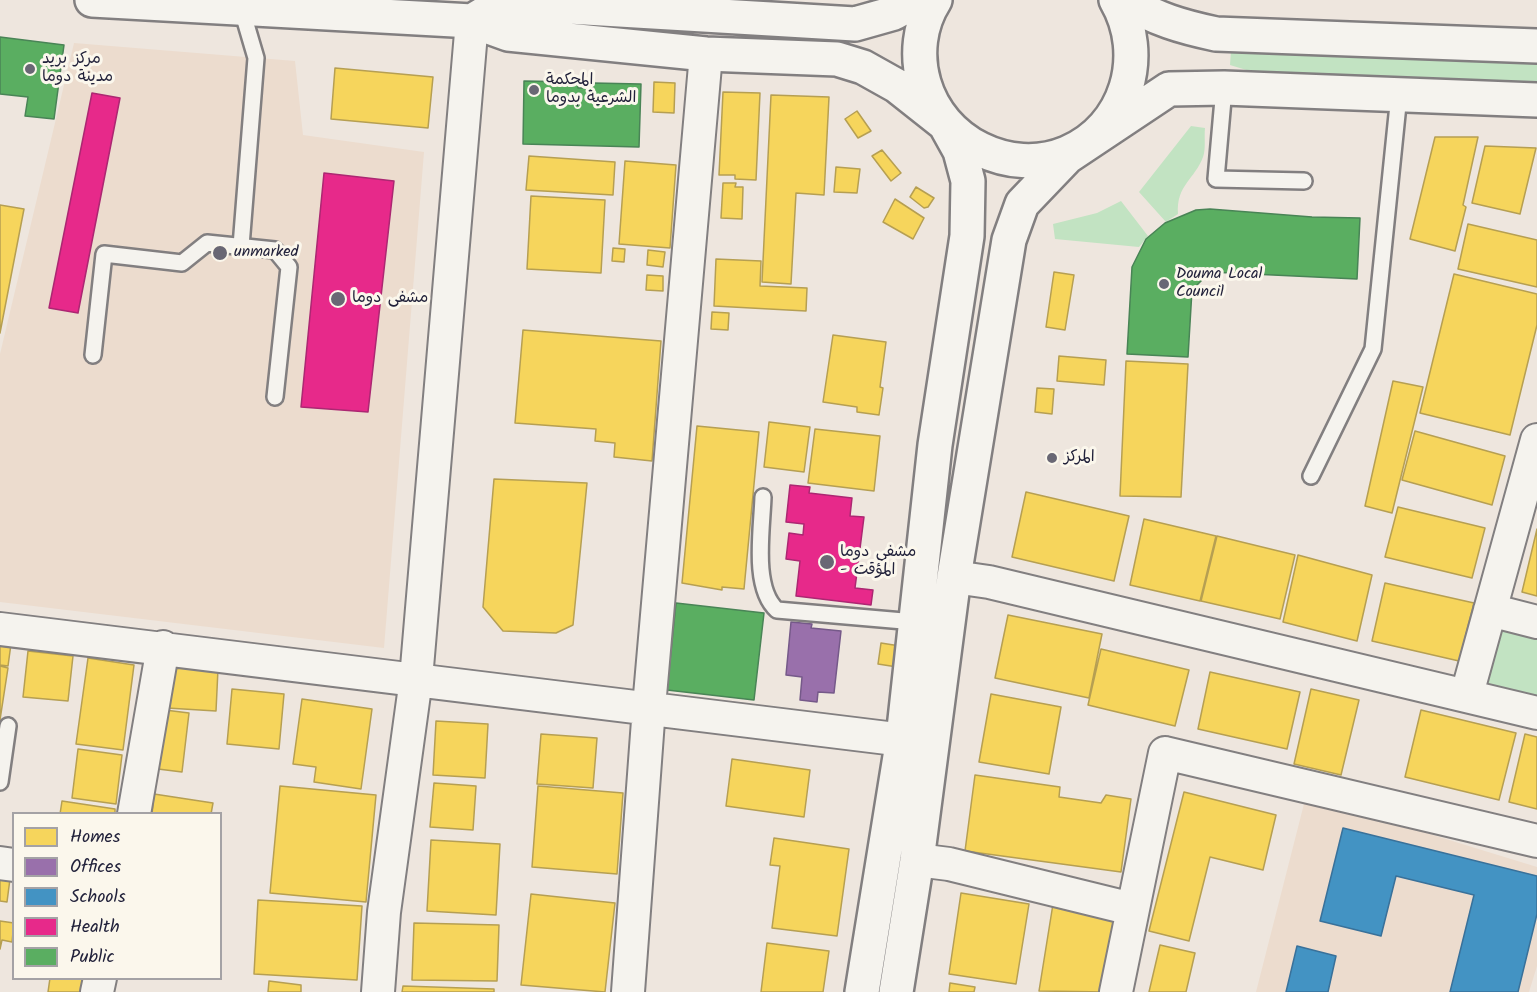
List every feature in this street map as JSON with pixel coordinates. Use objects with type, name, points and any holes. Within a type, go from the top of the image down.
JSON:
[{"type":"main road","points":[[92,0],[475,11],[502,3],[855,24],[894,13],[917,0]]},
{"type":"main road","points":[[896,992],[917,860],[915,622],[935,445],[968,217],[968,181],[960,151],[928,98],[920,69],[920,39],[929,10],[935,0]]},
{"type":"main road","points":[[475,11],[508,34],[706,54],[837,59],[863,66],[897,86],[970,145],[1000,158],[1034,161],[1066,153],[1095,137],[1116,112],[1129,82],[1133,50],[1126,17],[1116,0]]},
{"type":"main road","points":[[1126,0],[1178,26],[1216,34],[1537,46]]},
{"type":"main road","points":[[862,992],[954,577],[1009,240],[1022,204],[1067,157],[1169,89],[1224,88],[1537,100]]},
{"type":"main road","points":[[935,445],[977,445]]},
{"type":"street","points":[[378,992],[384,912],[416,679],[475,11]]},
{"type":"street","points":[[628,992],[649,707],[706,54]]},
{"type":"street","points":[[1467,694],[1537,441]]},
{"type":"street","points":[[954,577],[989,582],[1467,694],[1537,713]]},
{"type":"street","points":[[1490,610],[1537,622]]},
{"type":"street","points":[[0,629],[163,647],[917,741]]},
{"type":"street","points":[[134,812],[163,647]]},
{"type":"street","points":[[1116,992],[1165,753],[1537,841]]},
{"type":"street","points":[[917,860],[949,864],[1132,909]]},
{"type":"lane","points":[[234,3],[256,58],[241,246]]},
{"type":"lane","points":[[1224,88],[1216,179],[1304,181]]},
{"type":"lane","points":[[1311,476],[1373,349],[1399,95]]},
{"type":"lane","points":[[93,356],[104,254],[182,263],[207,243],[275,250],[289,267],[275,397]]},
{"type":"lane","points":[[763,497],[762,586],[767,602],[777,610],[915,622]]},
{"type":"lane","points":[[0,782],[8,726]]},
{"type":"shaded area","name":"unmarked","points":[[74,43],[295,61],[303,135],[424,152],[384,648],[0,602],[0,354]]},
{"type":"shaded area","points":[[1306,796],[1537,867],[1537,966],[1529,992],[1256,992]]},
{"type":"green space","points":[[1231,51],[1537,57],[1537,85],[1266,76],[1230,65]]},
{"type":"green space","points":[[1191,126],[1205,128],[1204,154],[1200,165],[1183,189],[1178,204],[1178,214],[1166,222],[1139,192]]},
{"type":"green space","points":[[1121,201],[1148,236],[1139,247],[1055,239],[1053,224],[1097,213]]},
{"type":"green space","points":[[1503,624],[1537,634],[1537,698],[1486,686]]},
{"type":"building: Homes","points":[[335,68],[433,77],[428,128],[331,119]]},
{"type":"building: Homes","points":[[654,82],[675,83],[674,113],[653,112]]},
{"type":"building: Homes","points":[[723,92],[760,93],[756,180],[735,179],[735,175],[719,175]]},
{"type":"building: Homes","points":[[771,95],[829,97],[824,195],[796,193],[791,284],[762,282]]},
{"type":"building: Homes","points":[[857,111],[871,131],[858,138],[845,119]]},
{"type":"building: Homes","points":[[1435,137],[1478,137],[1463,205],[1466,207],[1455,251],[1410,239]]},
{"type":"building: Homes","points":[[1485,146],[1536,148],[1520,214],[1472,203]]},
{"type":"building: Homes","points":[[882,150],[901,173],[891,181],[872,156]]},
{"type":"building: Homes","points":[[529,156],[615,162],[613,195],[526,190]]},
{"type":"building: Homes","points":[[625,161],[676,165],[670,248],[619,244]]},
{"type":"building: Homes","points":[[836,167],[860,169],[857,193],[834,192]]},
{"type":"building: Homes","points":[[723,183],[736,183],[735,187],[743,187],[742,219],[721,218]]},
{"type":"building: Homes","points":[[916,187],[934,198],[928,207],[924,208],[910,197]]},
{"type":"building: Homes","points":[[531,196],[605,200],[601,273],[527,269]]},
{"type":"building: Homes","points":[[895,199],[924,218],[913,239],[883,222]]},
{"type":"building: Homes","points":[[0,205],[24,209],[0,333]]},
{"type":"building: Homes","points":[[1468,224],[1537,240],[1537,287],[1458,269]]},
{"type":"building: Homes","points":[[613,248],[625,249],[624,262],[612,261]]},
{"type":"building: Homes","points":[[648,250],[665,252],[663,267],[647,265]]},
{"type":"building: Homes","points":[[716,259],[761,261],[760,286],[807,288],[806,311],[714,306]]},
{"type":"building: Homes","points":[[1054,272],[1074,275],[1065,330],[1046,327]]},
{"type":"building: Homes","points":[[1454,274],[1537,294],[1537,325],[1510,435],[1420,413]]},
{"type":"building: Homes","points":[[647,275],[663,276],[663,291],[646,290]]},
{"type":"building: Homes","points":[[712,312],[729,313],[728,330],[711,329]]},
{"type":"building: Homes","points":[[523,330],[661,341],[652,461],[614,457],[615,443],[595,441],[596,429],[515,423]]},
{"type":"building: Homes","points":[[833,335],[886,342],[879,415],[857,412],[857,407],[823,402]]},
{"type":"building: Homes","points":[[1059,356],[1106,360],[1104,385],[1057,381]]},
{"type":"building: Homes","points":[[1126,361],[1188,364],[1181,497],[1120,496]]},
{"type":"building: Homes","points":[[1393,381],[1423,387],[1392,513],[1365,506]]},
{"type":"building: Homes","points":[[1037,388],[1054,389],[1052,414],[1035,412]]},
{"type":"building: Homes","points":[[769,422],[810,427],[804,472],[764,467]]},
{"type":"building: Homes","points":[[697,426],[759,432],[744,589],[722,587],[722,590],[682,583]]},
{"type":"building: Homes","points":[[815,429],[880,436],[874,491],[808,483]]},
{"type":"building: Homes","points":[[1415,431],[1505,456],[1492,505],[1402,480]]},
{"type":"building: Homes","points":[[494,479],[587,483],[573,625],[556,633],[503,631],[483,607]]},
{"type":"building: Homes","points":[[1026,492],[1129,516],[1114,581],[1012,557]]},
{"type":"building: Homes","points":[[1398,507],[1485,528],[1472,578],[1385,557]]},
{"type":"building: Homes","points":[[1144,519],[1216,536],[1200,601],[1130,585]]},
{"type":"building: Homes","points":[[1537,529],[1537,596],[1522,592]]},
{"type":"building: Homes","points":[[1217,536],[1295,555],[1280,619],[1201,601]]},
{"type":"building: Homes","points":[[1298,555],[1372,575],[1357,641],[1283,622]]},
{"type":"building: Homes","points":[[1385,583],[1474,603],[1459,661],[1372,641]]},
{"type":"building: Homes","points":[[1008,615],[1102,634],[1089,698],[995,678]]},
{"type":"building: Homes","points":[[0,643],[11,644],[8,666],[0,665]]},
{"type":"building: Homes","points":[[881,643],[900,646],[897,667],[878,664]]},
{"type":"building: Homes","points":[[1101,649],[1189,670],[1175,726],[1088,705]]},
{"type":"building: Homes","points":[[28,651],[73,656],[68,701],[23,697]]},
{"type":"building: Homes","points":[[88,658],[134,665],[123,750],[76,744]]},
{"type":"building: Homes","points":[[0,666],[8,668],[0,720]]},
{"type":"building: Homes","points":[[170,666],[218,669],[216,711],[167,708]]},
{"type":"building: Homes","points":[[1210,672],[1300,692],[1287,749],[1198,729]]},
{"type":"building: Homes","points":[[232,689],[284,694],[279,749],[227,744]]},
{"type":"building: Homes","points":[[1311,689],[1359,700],[1341,775],[1294,764]]},
{"type":"building: Homes","points":[[991,694],[1061,707],[1049,774],[979,762]]},
{"type":"building: Homes","points":[[302,699],[372,709],[361,789],[314,782],[316,767],[293,764]]},
{"type":"building: Homes","points":[[165,710],[189,713],[182,772],[158,769]]},
{"type":"building: Homes","points":[[1421,710],[1516,733],[1499,800],[1405,777]]},
{"type":"building: Homes","points":[[436,721],[488,724],[485,778],[433,775]]},
{"type":"building: Homes","points":[[541,734],[597,738],[593,788],[537,784]]},
{"type":"building: Homes","points":[[1525,734],[1537,737],[1537,809],[1509,802]]},
{"type":"building: Homes","points":[[78,749],[122,755],[116,804],[72,798]]},
{"type":"building: Homes","points":[[732,759],[810,770],[804,817],[726,806]]},
{"type":"building: Homes","points":[[975,775],[1060,787],[1059,797],[1101,803],[1106,795],[1131,799],[1121,872],[965,851]]},
{"type":"building: Homes","points":[[434,783],[476,786],[473,830],[430,827]]},
{"type":"building: Homes","points":[[280,786],[376,795],[366,902],[270,893]]},
{"type":"building: Homes","points":[[538,786],[623,793],[617,874],[532,867]]},
{"type":"building: Homes","points":[[1184,792],[1276,815],[1263,870],[1210,857],[1189,941],[1149,931]]},
{"type":"building: Homes","points":[[154,794],[213,803],[211,812],[152,812]]},
{"type":"building: Homes","points":[[62,801],[115,809],[115,812],[60,812]]},
{"type":"building: Homes","points":[[774,838],[849,849],[837,936],[772,928],[780,866],[770,865]]},
{"type":"building: Homes","points":[[431,840],[500,844],[496,915],[427,911]]},
{"type":"building: Homes","points":[[0,869],[11,871],[7,902],[0,901]]},
{"type":"building: Homes","points":[[961,893],[1029,904],[1016,984],[949,974]]},
{"type":"building: Homes","points":[[531,894],[615,903],[605,992],[521,985]]},
{"type":"building: Homes","points":[[258,900],[362,906],[357,980],[254,974]]},
{"type":"building: Homes","points":[[1053,904],[1119,915],[1107,992],[1039,991]]},
{"type":"building: Homes","points":[[0,921],[12,923],[12,942],[2,940],[0,949]]},
{"type":"building: Homes","points":[[414,923],[499,925],[497,981],[412,980]]},
{"type":"building: Homes","points":[[767,943],[829,951],[823,992],[761,992]]},
{"type":"building: Homes","points":[[1160,945],[1195,953],[1186,992],[1149,992]]},
{"type":"building: Homes","points":[[50,980],[91,980],[89,992],[48,992]]},
{"type":"building: Homes","points":[[269,981],[301,985],[301,992],[268,992]]},
{"type":"building: Homes","points":[[950,983],[975,987],[974,992],[949,992]]},
{"type":"building: Homes","points":[[403,986],[494,989],[494,992],[402,992]]},
{"type":"building: Offices","points":[[791,622],[812,624],[811,628],[841,631],[834,693],[818,692],[817,702],[800,700],[802,677],[786,675]]},
{"type":"building: Schools","points":[[1343,828],[1537,876],[1537,914],[1518,992],[1450,992],[1474,895],[1396,876],[1381,936],[1320,921]]},
{"type":"building: Schools","points":[[1297,946],[1336,956],[1328,992],[1286,992]]},
{"type":"building: Health","points":[[92,93],[120,98],[78,313],[49,308]]},
{"type":"building: Health","points":[[324,173],[394,181],[368,412],[301,407]]},
{"type":"building: Health","points":[[790,485],[810,487],[809,493],[852,498],[850,516],[864,517],[855,588],[873,590],[871,605],[796,596],[800,561],[786,559],[789,533],[803,535],[804,524],[786,522]]},
{"type":"building: Public","name":"مركز بريد مدينة دوما","points":[[0,37],[64,45],[54,119],[25,116],[28,97],[0,94]]},
{"type":"building: Public","points":[[524,81],[578,82],[578,88],[593,88],[593,83],[641,84],[639,147],[523,144]]},
{"type":"building: Public","name":"Douma Local Council","points":[[1210,209],[1312,217],[1360,218],[1357,279],[1210,272],[1192,290],[1188,357],[1127,354],[1132,267],[1146,239],[1165,223],[1196,210]]},
{"type":"building: Public","points":[[676,603],[764,613],[754,700],[667,690]]},
{"type":"place","name":"مركز بريد مدينة دوما","points":[[30,69]]},
{"type":"place","name":"المحكمة الشرعية بدوما","points":[[534,90]]},
{"type":"place","name":"unmarked","points":[[220,253]]},
{"type":"place","name":"Douma Local Council","points":[[1164,284]]},
{"type":"place","name":"مشفى دوما","points":[[338,299]]},
{"type":"place","name":"المركز","points":[[1052,458]]},
{"type":"place","name":"مشفى دوما - المؤقت","points":[[827,562]]}]
